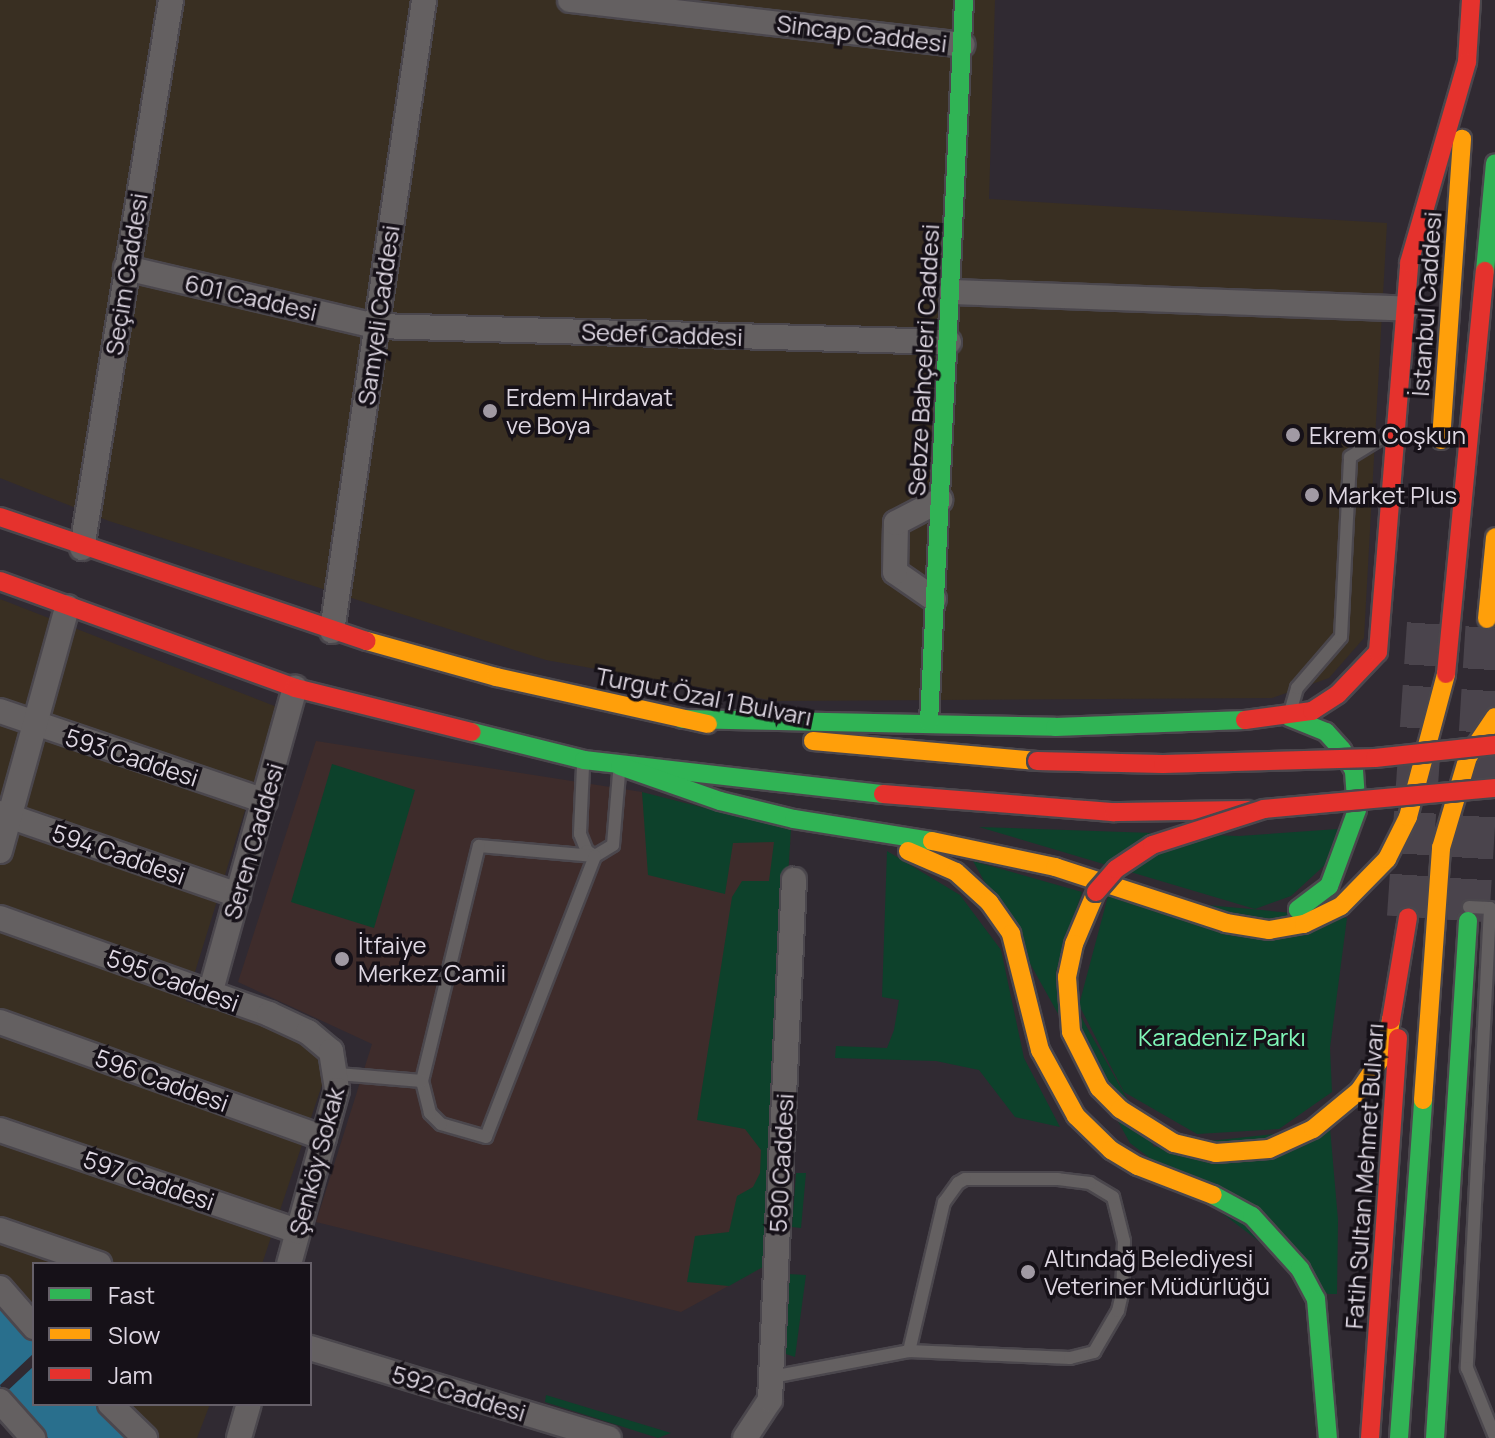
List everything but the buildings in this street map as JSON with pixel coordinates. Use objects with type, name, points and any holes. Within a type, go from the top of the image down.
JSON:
[{"type":"main road","name":"Sebze Bahçeleri Caddesi","points":[[929,722],[964,0]]},
{"type":"main road","name":"İstanbul Caddesi","points":[[1440,455],[1471,0]]},
{"type":"main road","points":[[682,719],[1055,727],[1289,717],[1312,711],[1338,694],[1378,652],[1409,263],[1467,62]]},
{"type":"main road","points":[[620,766],[720,801],[858,831],[970,847],[1055,867],[1226,923],[1269,930],[1304,924],[1341,906],[1387,859],[1408,817],[1445,690],[1495,163]]},
{"type":"main road","name":"Turgut Özal 1 Bulvarı","points":[[0,517],[82,548],[332,631],[496,677],[682,719],[840,746],[1037,761],[1163,764],[1424,753],[1495,745]]},
{"type":"main road","points":[[1487,619],[1495,537]]},
{"type":"main road","points":[[0,581],[295,688],[584,760],[620,766],[978,805],[1114,812],[1264,809],[1495,788]]},
{"type":"main road","points":[[1226,923],[1304,906],[1329,886],[1349,842],[1357,810],[1354,771],[1326,732],[1289,717]]},
{"type":"main road","points":[[1399,1438],[1436,907],[1448,813],[1468,757],[1495,717]]},
{"type":"main road","name":"Fatih Sultan Mehmet Bulvarı","points":[[1264,809],[1152,845],[1116,869],[1096,892],[1067,977],[1071,1032],[1099,1088],[1135,1120],[1174,1143],[1216,1153],[1255,1152],[1288,1141],[1313,1129],[1359,1091],[1386,1051],[1408,917],[1370,1438]]},
{"type":"main road","points":[[858,831],[956,872],[989,902],[1011,934],[1040,1050],[1057,1088],[1076,1116],[1111,1150],[1226,1200],[1279,1241],[1316,1299],[1328,1438]]},
{"type":"main road","points":[[1435,1438],[1468,921]]},
{"type":"street","name":"Seçim Caddesi","points":[[82,548],[171,0]]},
{"type":"street","name":"Samyeli Caddesi","points":[[332,631],[424,0]]},
{"type":"street","name":"Sincap Caddesi","points":[[570,0],[962,45]]},
{"type":"street","name":"601 Caddesi","points":[[126,268],[376,326]]},
{"type":"street","points":[[951,292],[1406,309]]},
{"type":"street","name":"Sedef Caddesi","points":[[376,326],[949,342]]},
{"type":"street","points":[[934,599],[895,572],[896,523],[940,500]]},
{"type":"street","points":[[0,851],[5,815],[36,726],[67,607]]},
{"type":"street","name":"Seren Caddesi","points":[[210,994],[295,688]]},
{"type":"street","name":"593 Caddesi","points":[[0,711],[36,726],[265,801]]},
{"type":"street","name":"594 Caddesi","points":[[5,815],[238,895]]},
{"type":"street","name":"590 Caddesi","points":[[745,1438],[770,1400],[794,880]]},
{"type":"street","name":"595 Caddesi","points":[[0,918],[298,1027],[337,1066]]},
{"type":"street","name":"596 Caddesi","points":[[0,1022],[324,1138]]},
{"type":"street","name":"Şenköy Sokak","points":[[289,1262],[324,1138],[337,1066]]},
{"type":"street","name":"597 Caddesi","points":[[0,1130],[297,1231]]},
{"type":"street","points":[[0,1230],[93,1262]]},
{"type":"street","points":[[0,1288],[32,1325]]},
{"type":"street","name":"592 Caddesi","points":[[312,1349],[609,1438]]},
{"type":"street","points":[[0,1401],[33,1438]]},
{"type":"street","points":[[112,1406],[145,1438]]},
{"type":"street","points":[[239,1438],[248,1406]]},
{"type":"lane","points":[[1289,717],[1297,688],[1341,637],[1350,457],[1395,430]]},
{"type":"lane","points":[[584,760],[580,834],[587,851],[595,856]]},
{"type":"lane","points":[[595,856],[486,1137],[441,1124],[430,1113],[422,1081],[479,846],[595,856],[613,845],[620,766]]},
{"type":"lane","points":[[1436,907],[1490,908],[1467,1368],[1495,1437]]},
{"type":"lane","points":[[337,1066],[422,1081]]},
{"type":"lane","points":[[772,1377],[909,1351],[1070,1358],[1094,1352],[1118,1311],[1122,1294],[1124,1241],[1113,1197],[1090,1183],[1058,1179],[965,1179],[958,1183],[944,1202],[909,1351]]},
{"type":"shaded area","points":[[0,0],[995,0],[989,199],[1387,223],[1364,638],[1329,678],[1272,698],[775,701],[546,660],[109,521],[0,478]]},
{"type":"shaded area","points":[[0,599],[277,707],[186,1001],[296,1036],[315,1051],[324,1079],[263,1262],[32,1262],[32,1338],[0,1305]]},
{"type":"shaded area","points":[[316,741],[642,792],[791,830],[763,1267],[681,1312],[316,1222],[372,1044],[238,982]]},
{"type":"shaded area","points":[[101,1406],[209,1406],[197,1438],[134,1438]]},
{"type":"green space","points":[[332,764],[415,790],[374,928],[291,902]]},
{"type":"green space","points":[[642,792],[791,830],[763,1267],[729,1286],[687,1282],[695,1236],[729,1232],[737,1196],[753,1187],[760,1173],[761,1150],[745,1129],[697,1120],[732,897],[742,881],[769,881],[774,842],[733,843],[725,894],[648,875]]},
{"type":"green space","points":[[979,827],[1239,836],[1338,829],[1327,863],[1291,896],[1255,909]]},
{"type":"green space","points":[[887,851],[960,895],[1001,950],[1024,1058],[1060,1127],[1015,1117],[979,1070],[936,1061],[835,1058],[836,1046],[887,1048],[894,1030],[899,1000],[882,997]]},
{"type":"green space","points":[[973,861],[1082,892],[1056,972],[1154,1147],[1330,1128],[1338,1220],[1337,1294],[1328,1294],[1130,1143]]},
{"type":"green space","name":"Karadeniz Parkı","points":[[1108,896],[1347,918],[1330,1048],[1332,1092],[1279,1129],[1197,1134],[1124,1092],[1079,1005]]},
{"type":"green space","points":[[796,1173],[806,1173],[801,1228],[792,1227]]},
{"type":"green space","points":[[788,1274],[806,1275],[795,1357],[786,1354]]},
{"type":"green space","points":[[546,1395],[671,1433],[658,1438],[545,1402]]},
{"type":"water","points":[[0,1305],[32,1338],[32,1406],[99,1406],[131,1438],[48,1438],[0,1388]]},
{"type":"pier","points":[[32,1355],[32,1368],[3,1395],[0,1385]]},
{"type":"tunnel","points":[[1408,917],[1429,612]]},
{"type":"tunnel","points":[[1468,921],[1487,619]]},
{"type":"traffic: fast","points":[[929,722],[964,0]]},
{"type":"traffic: fast","points":[[1485,271],[1495,163]]},
{"type":"traffic: fast","points":[[1289,717],[1326,732],[1342,750],[1354,771],[1357,810],[1329,886],[1298,909]]},
{"type":"traffic: fast","points":[[682,719],[1055,727],[1245,720]]},
{"type":"traffic: fast","points":[[472,732],[584,760],[883,794]]},
{"type":"traffic: fast","points":[[620,766],[720,801],[794,819],[932,841]]},
{"type":"traffic: fast","points":[[1435,1438],[1468,921]]},
{"type":"traffic: fast","points":[[1399,1438],[1423,1100]]},
{"type":"traffic: fast","points":[[1213,1195],[1252,1216],[1300,1269],[1316,1299],[1328,1438]]},
{"type":"traffic: slow","points":[[1441,440],[1462,139]]},
{"type":"traffic: slow","points":[[1487,619],[1495,537]]},
{"type":"traffic: slow","points":[[367,641],[496,677],[708,724]]},
{"type":"traffic: slow","points":[[932,841],[1055,867],[1226,923],[1269,930],[1304,924],[1341,906],[1387,859],[1408,817],[1446,674]]},
{"type":"traffic: slow","points":[[1423,1100],[1441,848],[1468,757],[1495,717]]},
{"type":"traffic: slow","points":[[813,741],[1037,761]]},
{"type":"traffic: slow","points":[[908,851],[956,872],[989,902],[1011,934],[1040,1050],[1076,1116],[1111,1150],[1138,1166],[1213,1195]]},
{"type":"traffic: slow","points":[[1096,892],[1074,944],[1067,977],[1071,1032],[1099,1088],[1120,1109],[1174,1143],[1216,1153],[1269,1149],[1313,1129],[1359,1091],[1386,1051],[1391,1020]]},
{"type":"traffic: jam","points":[[1467,62],[1471,0]]},
{"type":"traffic: jam","points":[[1245,720],[1312,711],[1338,694],[1378,652],[1409,263],[1467,62]]},
{"type":"traffic: jam","points":[[1446,674],[1485,271]]},
{"type":"traffic: jam","points":[[0,517],[367,641]]},
{"type":"traffic: jam","points":[[0,581],[295,688],[472,732]]},
{"type":"traffic: jam","points":[[1037,761],[1163,764],[1375,758],[1495,745]]},
{"type":"traffic: jam","points":[[1096,892],[1116,869],[1152,845],[1264,809],[1495,788]]},
{"type":"traffic: jam","points":[[883,794],[1114,812],[1248,810]]},
{"type":"traffic: jam","points":[[1391,1020],[1408,917]]},
{"type":"traffic: jam","points":[[1370,1438],[1398,1038]]},
{"type":"place","name":"Erdem Hırdavat ve Boya","points":[[490,411]]},
{"type":"place","name":"Ekrem Coşkun","points":[[1293,435]]},
{"type":"place","name":"Market Plus","points":[[1312,495]]},
{"type":"place","name":"İtfaiye Merkez Camii","points":[[342,959]]},
{"type":"place","name":"Altındağ Belediyesi Veteriner Müdürlüğü","points":[[1028,1272]]}]
